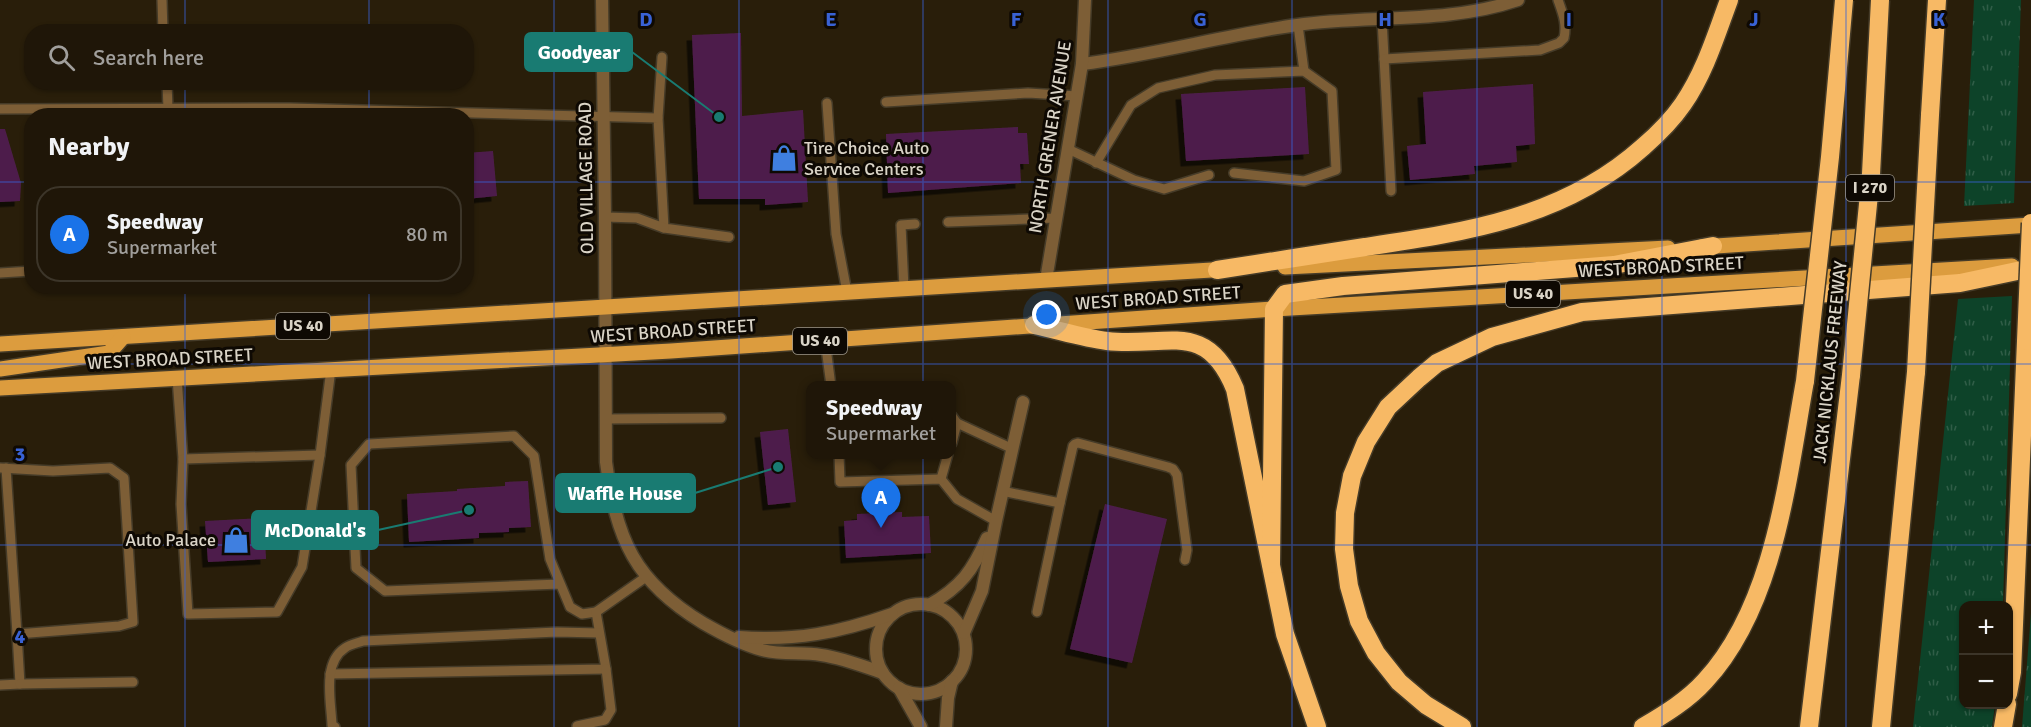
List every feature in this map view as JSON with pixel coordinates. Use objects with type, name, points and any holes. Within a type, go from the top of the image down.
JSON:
[{"type":"highway","points":[[1216,270],[1471,229],[1537,211],[1582,192],[1627,162],[1661,131],[1683,104],[1704,69],[1729,0]]},
{"type":"highway","points":[[1642,727],[1672,710],[1705,682],[1736,641],[1756,594],[1778,531],[1805,381],[1830,157],[1844,0]]},
{"type":"highway","name":"JACK NICKLAUS FREEWAY","points":[[1809,727],[1851,375],[1871,174],[1880,0]]},
{"type":"highway","points":[[1881,727],[1916,372],[1937,0]]},
{"type":"highway","points":[[2013,661],[2031,224]]},
{"type":"highway","points":[[1271,564],[1274,309],[1285,294],[1614,265],[1713,246]]},
{"type":"highway","points":[[1462,727],[1426,705],[1399,682],[1376,653],[1359,621],[1349,586],[1344,549],[1345,513],[1352,476],[1366,442],[1388,407],[1437,363],[1492,338],[1582,312],[1960,283],[2031,266]]},
{"type":"highway","points":[[1034,325],[1107,341],[1178,340],[1198,344],[1209,349],[1218,357],[1228,371],[1235,389],[1285,634],[1317,727]]},
{"type":"highway","points":[[2003,727],[2006,709]]},
{"type":"main road","name":"WEST BROAD STREET","points":[[0,344],[1216,270],[1713,246],[2031,224]]},
{"type":"main road","name":"WEST BROAD STREET","points":[[0,388],[606,355],[1274,309],[2031,266]]},
{"type":"main road","points":[[0,369],[109,353],[123,337]]},
{"type":"street","name":"OLD VILLAGE ROAD","points":[[602,0],[606,462],[611,499],[620,531],[635,563],[659,592],[684,611],[725,636],[761,649],[787,655],[820,655],[848,661],[883,673]]},
{"type":"street","name":"NORTH GRENER AVENUE","points":[[1046,280],[1082,64],[1086,0]]},
{"type":"street","points":[[1082,64],[1298,25],[1473,12],[1499,7],[1518,0]]},
{"type":"street","points":[[963,633],[982,591],[1023,402]]},
{"type":"street","points":[[929,605],[946,595],[965,578],[977,560],[996,521]]},
{"type":"street","points":[[725,636],[767,639],[810,636],[854,626],[914,605],[929,605],[944,610],[956,620],[963,633],[966,648],[964,663],[958,676],[947,686],[934,692],[920,694],[906,692],[883,673],[877,661],[876,646],[879,632],[895,613]]},
{"type":"street","points":[[946,727],[952,681]]},
{"type":"street","points":[[898,687],[921,727]]},
{"type":"lane","points":[[162,0],[164,24]]},
{"type":"lane","points":[[1384,59],[1521,52],[1551,47],[1564,38],[1566,28],[1558,0]]},
{"type":"lane","points":[[1382,19],[1391,191]]},
{"type":"lane","points":[[1298,25],[1304,70]]},
{"type":"lane","points":[[662,57],[658,118],[664,228]]},
{"type":"lane","points":[[1096,163],[1131,105],[1158,88],[1215,75],[1304,70],[1332,91],[1336,170],[1304,181],[1234,172]]},
{"type":"lane","points":[[167,90],[168,108]]},
{"type":"lane","points":[[886,102],[1028,93],[1077,96]]},
{"type":"lane","points":[[827,103],[836,234],[847,292]]},
{"type":"lane","points":[[0,109],[24,109]]},
{"type":"lane","points":[[474,114],[658,118]]},
{"type":"lane","points":[[1068,149],[1134,180],[1164,189],[1209,175]]},
{"type":"lane","points":[[605,217],[637,218],[664,228],[729,237]]},
{"type":"lane","points":[[948,222],[1056,218]]},
{"type":"lane","points":[[904,288],[901,225],[915,224]]},
{"type":"lane","points":[[0,273],[24,272]]},
{"type":"lane","points":[[825,340],[830,381]]},
{"type":"lane","points":[[177,378],[183,459],[181,504],[188,614],[277,612],[302,567],[331,369]]},
{"type":"lane","points":[[605,419],[722,418]]},
{"type":"lane","points":[[956,421],[1013,449]]},
{"type":"lane","points":[[561,584],[385,591],[356,567],[351,465],[369,444],[514,436],[534,456],[550,559],[561,584],[570,607],[582,614],[596,612],[646,577]]},
{"type":"lane","points":[[1037,612],[1075,444],[1173,469],[1177,475],[1187,550],[1185,560]]},
{"type":"lane","points":[[183,459],[320,455]]},
{"type":"lane","points":[[839,459],[840,482],[941,479]]},
{"type":"lane","points":[[941,479],[947,459]]},
{"type":"lane","points":[[17,634],[119,626],[133,622],[124,478],[111,468],[53,471],[3,468],[20,684]]},
{"type":"lane","points":[[941,479],[957,500],[996,521]]},
{"type":"lane","points":[[1002,491],[1060,503]]},
{"type":"lane","points":[[577,726],[605,720],[611,710],[596,612]]},
{"type":"lane","points":[[335,727],[332,725],[330,674],[335,657],[346,647],[363,641],[557,632],[599,633]]},
{"type":"lane","points":[[330,674],[606,669]]},
{"type":"lane","points":[[0,685],[133,682]]},
{"type":"green space","points":[[1974,0],[2021,0],[2014,203],[1964,206]]},
{"type":"green space","points":[[2012,296],[2003,601],[1959,601],[1959,709],[1994,709],[1992,727],[1913,727],[1958,299]]},
{"type":"green space","points":[[2031,613],[2031,727],[2022,727]]},
{"type":"building","points":[[741,33],[742,116],[803,110],[808,202],[765,205],[765,199],[699,199],[692,35]]},
{"type":"building","points":[[1533,84],[1535,144],[1516,146],[1517,162],[1474,166],[1475,174],[1410,180],[1407,146],[1426,144],[1423,92]]},
{"type":"building","points":[[1305,87],[1309,154],[1186,161],[1181,94]]},
{"type":"building","points":[[1018,127],[1018,133],[1027,133],[1029,164],[1020,164],[1021,183],[888,193],[886,134]]},
{"type":"building","points":[[0,129],[5,129],[21,183],[20,201],[0,202]]},
{"type":"building","points":[[493,151],[497,196],[474,198],[474,152]]},
{"type":"building","points":[[788,429],[796,502],[768,505],[760,432]]},
{"type":"building","points":[[528,481],[531,527],[509,528],[509,532],[479,533],[479,538],[409,542],[407,494],[505,486],[505,482]]},
{"type":"building","points":[[1105,504],[1167,519],[1132,663],[1070,649]]},
{"type":"building","points":[[902,512],[902,517],[929,516],[931,553],[846,558],[844,521],[857,520],[857,514]]},
{"type":"building","name":"Auto Palace","points":[[264,518],[266,559],[208,562],[205,521]]},
{"type":"place","name":"Goodyear","points":[[719,117]]},
{"type":"place","name":"Tire Choice Auto Service Centers","points":[[784,158]]},
{"type":"place","name":"Waffle House","points":[[778,467]]},
{"type":"place","name":"McDonald's","points":[[469,510]]},
{"type":"place","name":"Speedway","points":[[881,528]]},
{"type":"place","name":"Auto Palace","points":[[236,540]]}]
